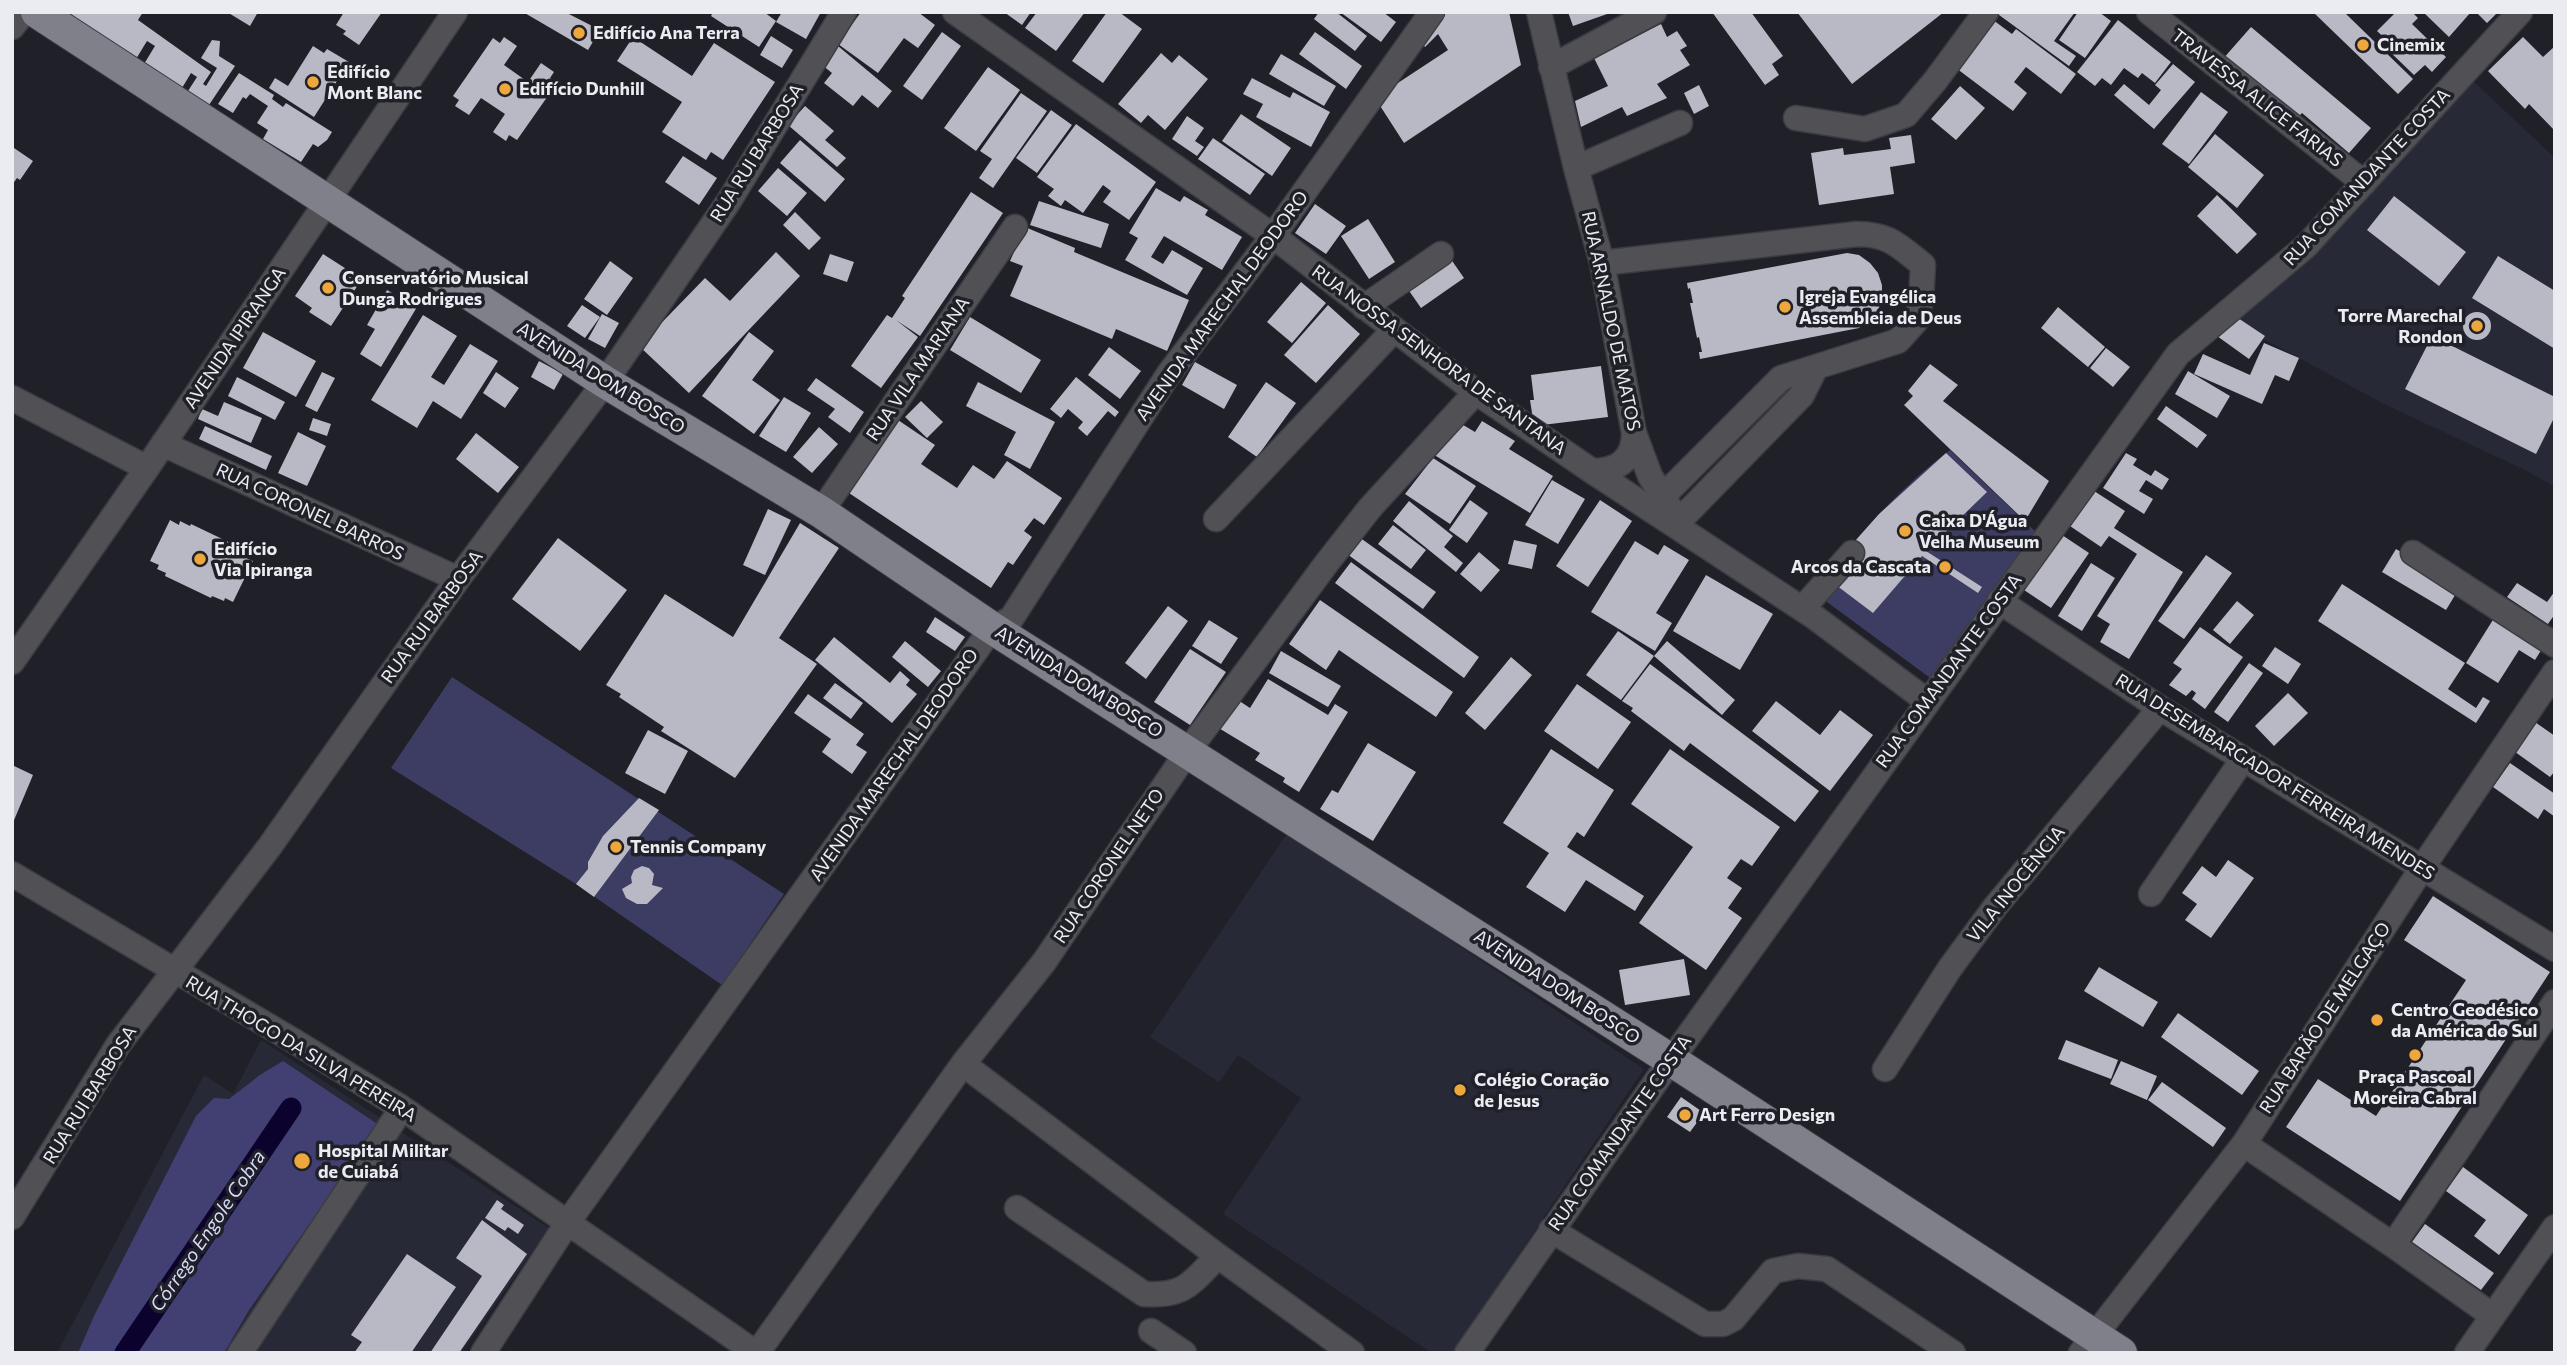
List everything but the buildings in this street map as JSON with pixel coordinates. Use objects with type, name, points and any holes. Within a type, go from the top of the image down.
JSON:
[{"type":"main road","name":"AVENIDA DOM BOSCO","points":[[37,12],[605,382],[821,512],[992,628],[1671,1060],[2088,1344],[2121,1353]]},
{"type":"street","points":[[12,27],[24,12]]},
{"type":"street","name":"AVENIDA IPIRANGA","points":[[12,662],[147,468],[455,12]]},
{"type":"street","name":"RUA RUI BARBOSA","points":[[12,1217],[118,1045],[270,846],[458,579],[605,382],[729,201],[844,12]]},
{"type":"street","name":"RUA NOSSA SENHORA DE SANTANA","points":[[955,12],[1273,236],[1476,391],[1591,471],[1685,529],[1802,609],[1927,701]]},
{"type":"street","name":"AVENIDA MARECHAL DEODORO","points":[[483,1353],[568,1222],[992,628],[1011,618],[1168,375],[1273,236],[1432,12]]},
{"type":"street","name":"RUA ARNALDO DE MATOS","points":[[1539,12],[1550,67],[1602,262],[1634,433],[1650,476],[1685,529]]},
{"type":"street","points":[[1550,67],[1654,12]]},
{"type":"street","points":[[1796,118],[1865,129],[1906,115],[1936,81],[1986,12]]},
{"type":"street","name":"TRAVESSA ALICE FARIAS","points":[[2149,12],[2364,183]]},
{"type":"street","name":"RUA COMANDANTE COSTA","points":[[1467,1353],[1671,1060],[2178,354],[2306,246],[2521,12]]},
{"type":"street","points":[[1576,167],[1680,123]]},
{"type":"street","name":"RUA VILA MARIANA","points":[[821,512],[1015,227]]},
{"type":"street","points":[[1602,262],[1877,234],[1895,242],[1923,265],[1921,300],[1916,321],[1898,341],[1781,379],[1662,497]]},
{"type":"street","points":[[1364,307],[1440,254]]},
{"type":"street","points":[[1216,519],[1394,330]]},
{"type":"street","points":[[1685,529],[1802,395],[1816,367]]},
{"type":"street","name":"RUA CORONEL NETO","points":[[757,1353],[963,1065],[1044,962],[1188,751],[1370,508],[1476,391]]},
{"type":"street","points":[[12,398],[147,468]]},
{"type":"street","points":[[1591,471],[1614,469],[1622,464],[1633,449],[1634,433]]},
{"type":"street","name":"RUA CORONEL BARROS","points":[[163,444],[458,579]]},
{"type":"street","points":[[1802,609],[1852,553]]},
{"type":"street","points":[[2413,553],[2555,645]]},
{"type":"street","name":"RUA DESEMBARGADOR FERREIRA MENDES","points":[[1999,601],[2160,708],[2555,949]]},
{"type":"street","name":"RUA BARÃO DE MELGAÇO","points":[[2088,1344],[2244,1144],[2423,868],[2555,672]]},
{"type":"street","name":"VILA INOCÊNCIA","points":[[1885,1069],[1950,968],[1995,907],[2160,708]]},
{"type":"street","points":[[2151,894],[2244,759]]},
{"type":"street","name":"RUA THOGO DA SILVA PEREIRA","points":[[12,874],[402,1108],[757,1353]]},
{"type":"street","points":[[2393,1245],[2555,1002]]},
{"type":"street","points":[[963,1065],[1352,1353]]},
{"type":"street","points":[[240,1353],[402,1108]]},
{"type":"street","points":[[2244,1144],[2493,1316]]},
{"type":"street","points":[[1017,1208],[1144,1294],[1165,1296],[1181,1291],[1219,1256]]},
{"type":"street","points":[[2467,1353],[2555,1227]]},
{"type":"street","points":[[1551,1230],[1705,1324],[1723,1324],[1733,1319],[1773,1271],[1798,1266],[1827,1269],[1953,1353]]},
{"type":"street","points":[[1151,1331],[1184,1353]]},
{"type":"shaded area","points":[[2473,81],[2555,158],[2555,487],[2525,470],[2386,405],[2232,322],[2296,271]]},
{"type":"shaded area","points":[[1950,450],[2038,534],[1933,680],[1812,591],[1894,499]]},
{"type":"shaded area","name":"Tennis Company","points":[[452,677],[784,894],[722,985],[576,884],[391,768]]},
{"type":"shaded area","name":"Colégio Coração de Jesus","points":[[1288,832],[1644,1069],[1452,1353],[1432,1353],[1223,1214],[1301,1098],[1238,1055],[1219,1082],[1150,1037]]},
{"type":"shaded area","name":"Hospital Militar de Cuiabá","points":[[261,1040],[549,1228],[461,1353],[57,1353],[204,1075],[233,1094]]},
{"type":"shaded area","points":[[283,1061],[379,1125],[249,1310],[224,1353],[78,1353],[94,1316],[196,1116],[214,1098],[229,1099]]},
{"type":"waterway","name":"Córrego Engole Cobra","points":[[125,1353],[291,1108]]},
{"type":"place","name":"Edifício Ana Terra","points":[[579,33]]},
{"type":"place","name":"Cinemix","points":[[2363,45]]},
{"type":"place","name":"Edifício Mont Blanc","points":[[313,82]]},
{"type":"place","name":"Edifício Dunhill","points":[[505,89]]},
{"type":"place","name":"Conservatório Musical Dunga Rodrigues","points":[[328,288]]},
{"type":"place","name":"Igreja Evangélica Assembleia de Deus","points":[[1785,307]]},
{"type":"place","name":"Torre Marechal Rondon","points":[[2477,326]]},
{"type":"place","name":"Caixa D'Água Velha Museum","points":[[1905,531]]},
{"type":"place","name":"Edifício Via Ipiranga","points":[[200,559]]},
{"type":"place","name":"Arcos da Cascata","points":[[1945,567]]},
{"type":"place","name":"Tennis Company","points":[[616,847]]},
{"type":"place","name":"Centro Geodésico da América do Sul","points":[[2377,1020]]},
{"type":"place","name":"Praça Pascoal Moreira Cabral","points":[[2415,1055]]},
{"type":"place","name":"Colégio Coração de Jesus","points":[[1460,1090]]},
{"type":"place","name":"Art Ferro Design","points":[[1685,1115]]},
{"type":"place","name":"Hospital Militar de Cuiabá","points":[[302,1161]]}]
